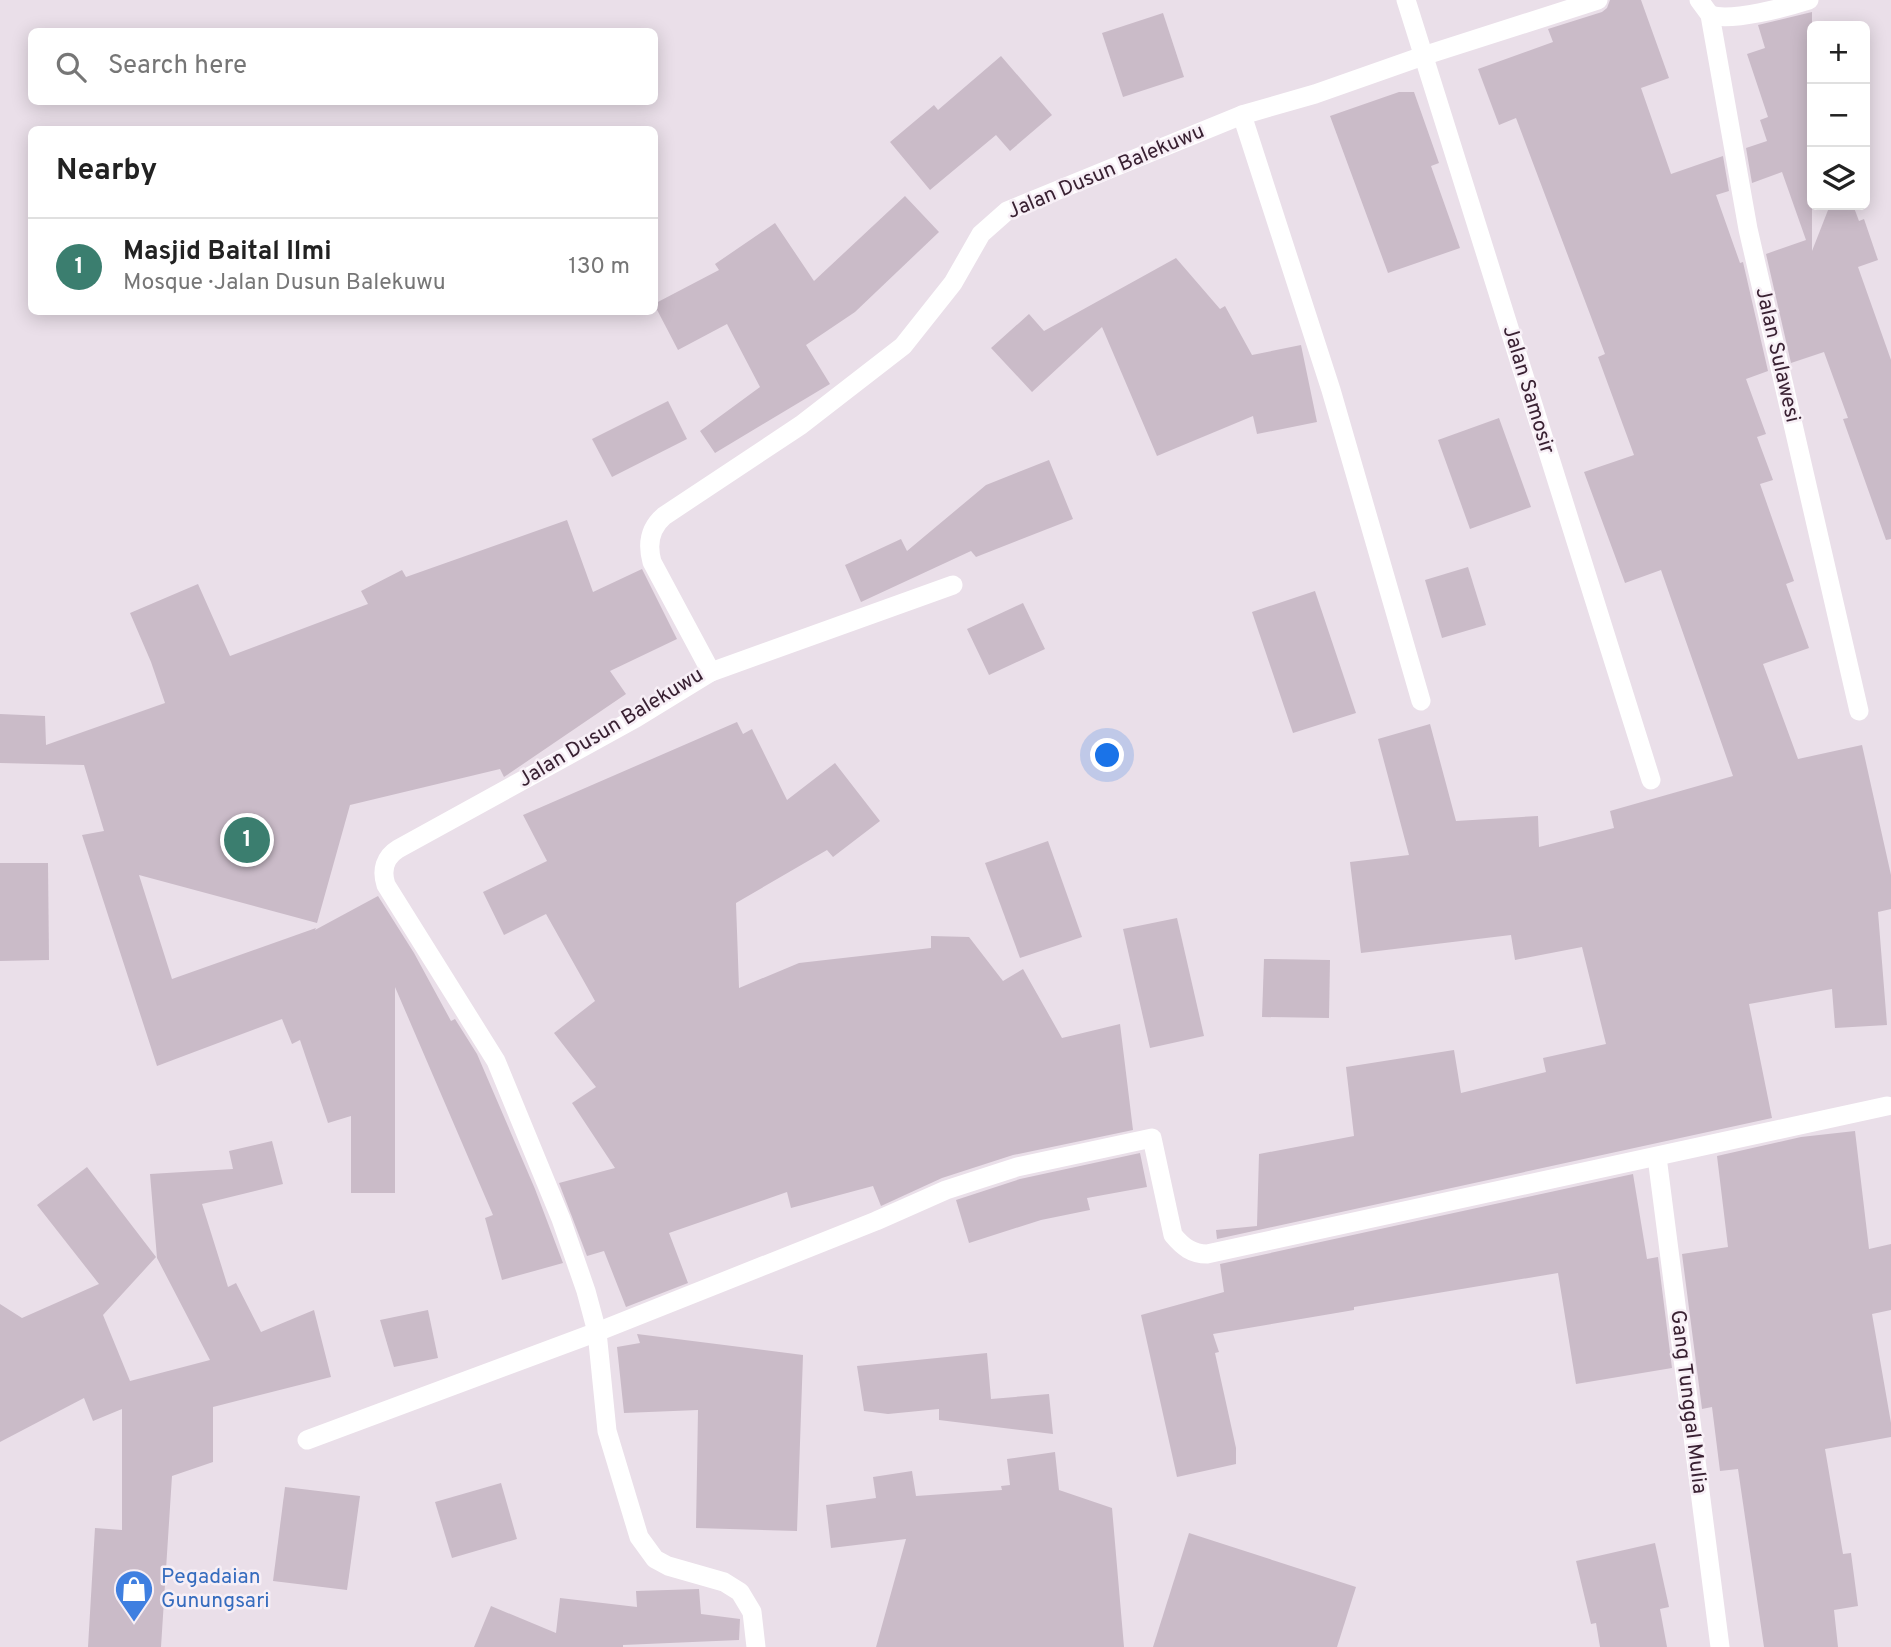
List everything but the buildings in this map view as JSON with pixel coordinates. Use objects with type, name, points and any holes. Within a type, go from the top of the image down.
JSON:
[{"type":"street","name":"Jalan Samosir","points":[[1406,0],[1651,780]]},
{"type":"street","name":"Jalan Dusun Balekuwu","points":[[757,1647],[752,1612],[740,1592],[724,1582],[667,1566],[646,1549],[639,1537],[607,1431],[597,1332],[561,1219],[496,1061],[386,885],[384,869],[388,859],[398,849],[636,718],[711,672],[652,562],[650,539],[659,520],[801,425],[903,346],[953,283],[981,234],[1007,211],[1242,115],[1315,94],[1598,0]]},
{"type":"street","points":[[1705,7],[1723,17],[1810,0]]},
{"type":"street","name":"Jalan Sulawesi","points":[[1705,7],[1748,229],[1859,711]]},
{"type":"street","points":[[1242,115],[1331,390],[1421,701]]},
{"type":"street","points":[[711,672],[953,585]]},
{"type":"street","points":[[307,1440],[597,1332],[876,1221],[946,1190],[1017,1167],[1152,1138],[1171,1230],[1181,1245],[1201,1254],[1887,1106]]},
{"type":"street","name":"Gang Tunggal Mulia","points":[[1657,1157],[1720,1647]]},
{"type":"place","name":"Masjid Baital Ilmi","points":[[247,840]]},
{"type":"place","name":"Pegadaian Gunungsari","points":[[134,1623]]}]
